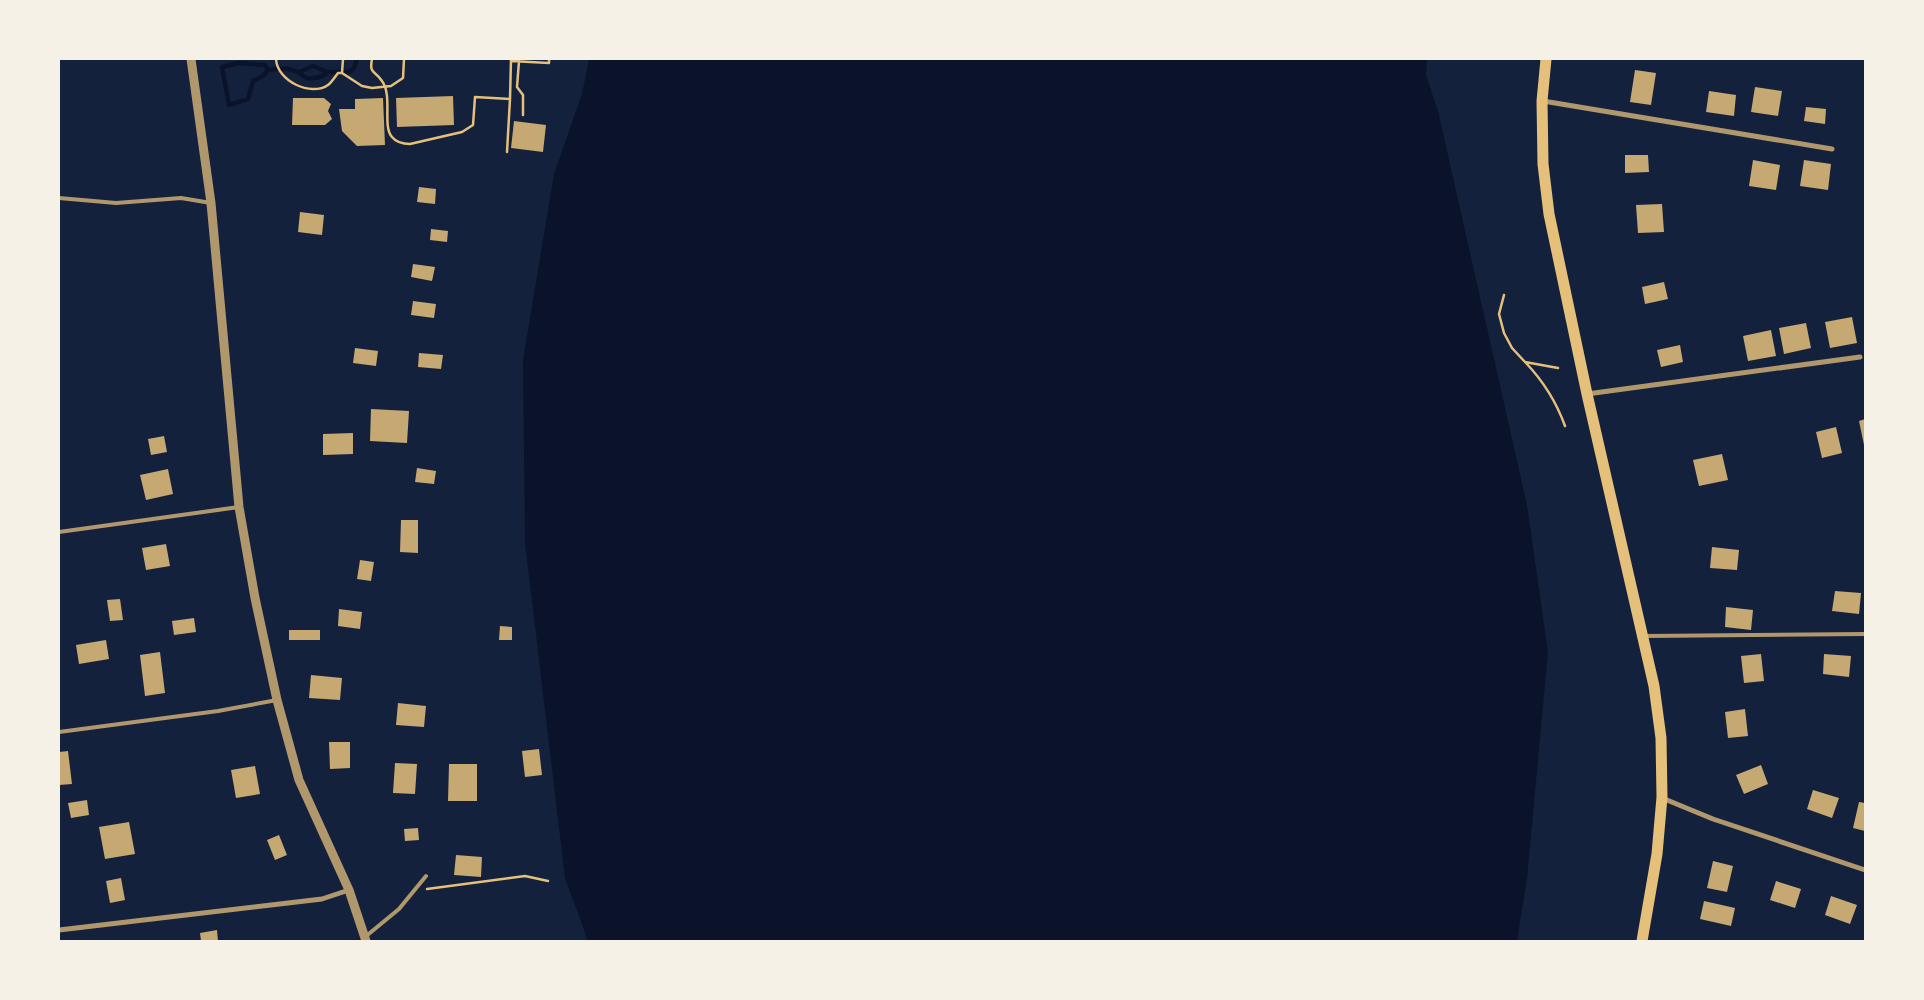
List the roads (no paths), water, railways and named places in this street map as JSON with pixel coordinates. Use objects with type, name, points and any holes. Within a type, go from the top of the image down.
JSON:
[{"type":"main road","points":[[1546,59],[1542,101],[1543,164],[1549,214],[1587,394],[1654,686],[1660,729],[1662,797],[1657,854],[1642,941]]},
{"type":"street","points":[[191,59],[211,203],[239,507],[277,700],[299,780],[349,890],[365,939]]},
{"type":"street","points":[[1542,101],[1832,149]]},
{"type":"street","points":[[1587,394],[1860,357]]},
{"type":"street","points":[[1662,797],[1713,819],[1865,870]]},
{"type":"street","points":[[59,930],[322,899],[349,890]]},
{"type":"lane","points":[[59,198],[116,203],[181,198],[211,203]]},
{"type":"lane","points":[[59,532],[239,507]]},
{"type":"lane","points":[[1643,636],[1865,634]]},
{"type":"lane","points":[[59,732],[218,711],[277,700]]},
{"type":"lane","points":[[365,939],[399,908],[426,876]]},
{"type":"water","points":[[589,59],[1427,59],[1426,75],[1438,111],[1527,505],[1548,652],[1527,879],[1517,941],[588,941],[565,878],[525,543],[523,360],[554,174],[582,94]]},
{"type":"waterway","points":[[268,70],[265,65],[239,63],[222,67],[229,105],[248,99],[253,81],[263,76],[268,70],[285,68],[311,78],[325,75],[327,72],[350,72],[354,68],[357,59]]},
{"type":"waterway","points":[[299,72],[313,66],[327,72]]}]
